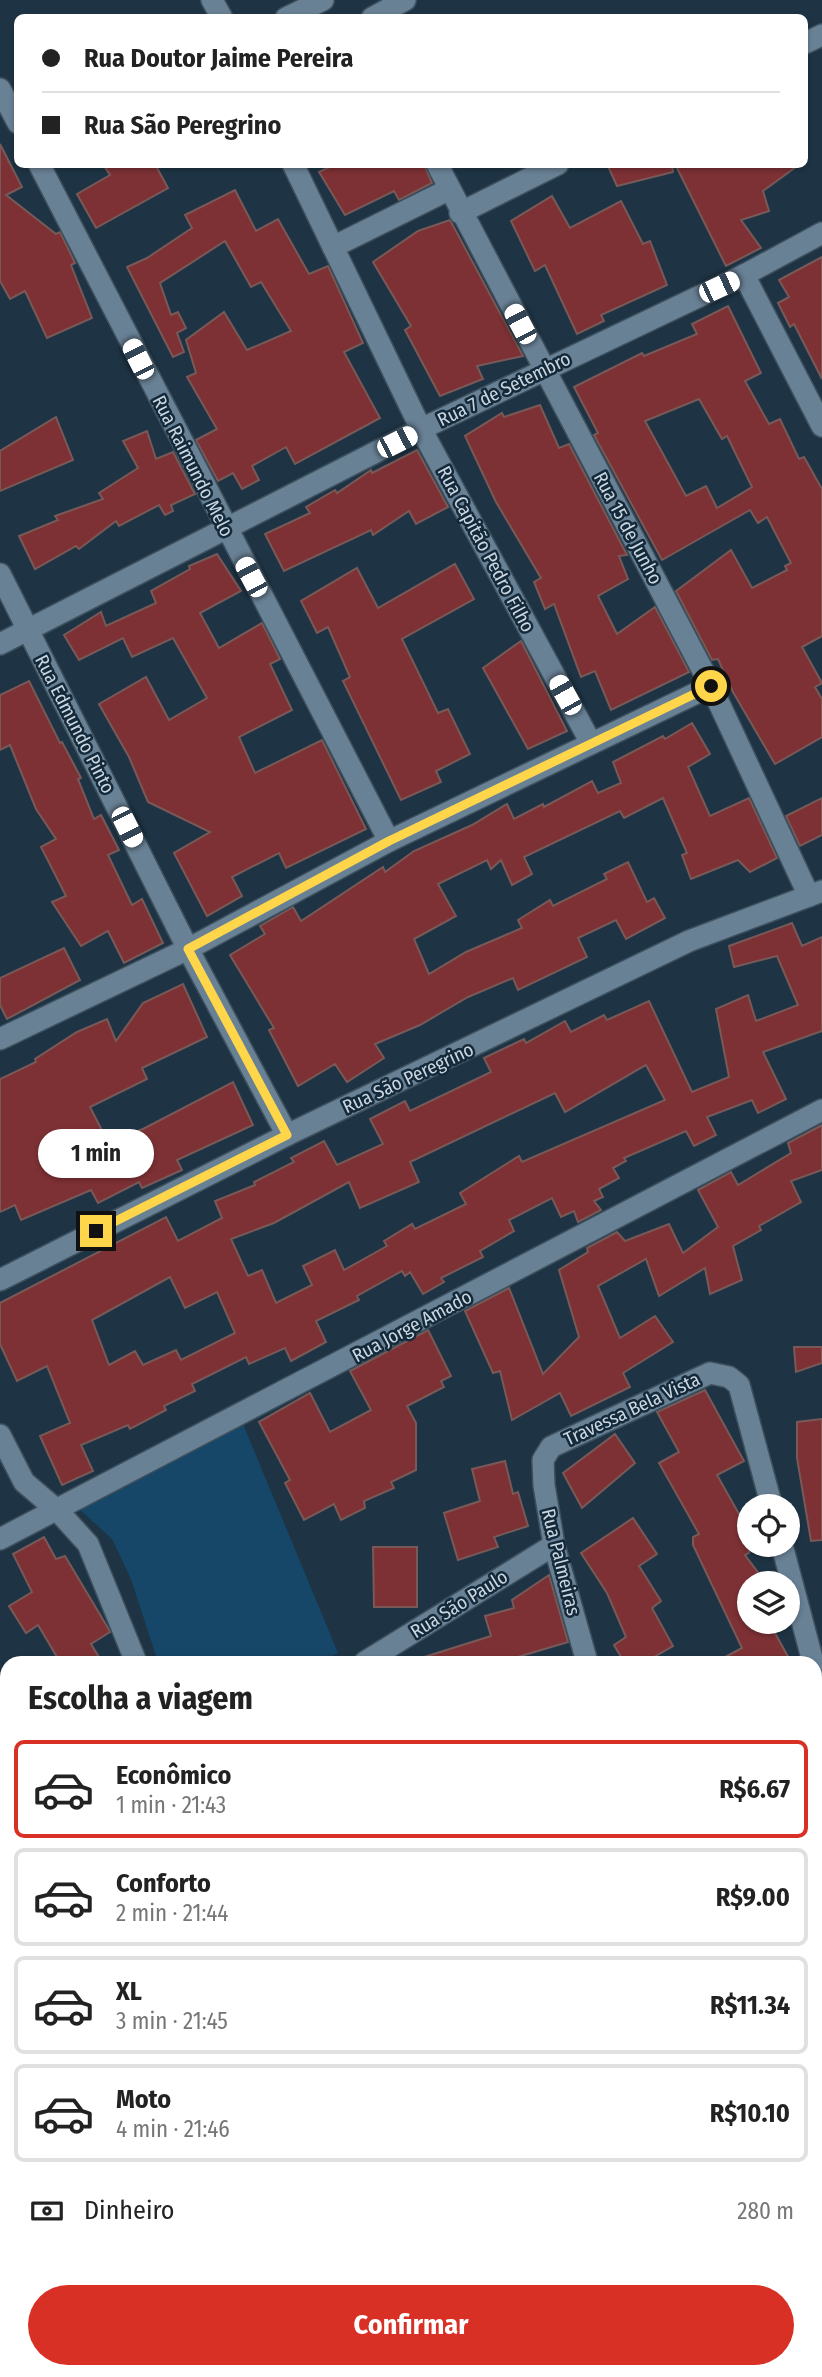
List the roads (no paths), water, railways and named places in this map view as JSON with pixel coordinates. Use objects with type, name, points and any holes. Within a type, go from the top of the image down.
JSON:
[{"type":"street","points":[[294,14],[323,0]]},
{"type":"street","points":[[379,14],[405,0]]},
{"type":"street","points":[[0,89],[14,115]]},
{"type":"street","name":"Rua Raimundo Melo","points":[[40,168],[389,841]]},
{"type":"street","name":"Rua Capitão Pedro Filho","points":[[295,168],[421,429],[591,743]]},
{"type":"street","name":"Rua 15 de Junho","points":[[439,168],[711,686],[816,894]]},
{"type":"street","points":[[460,213],[550,168]]},
{"type":"street","points":[[332,247],[448,190]]},
{"type":"street","name":"Rua 7 de Setembro","points":[[0,644],[421,429],[744,275],[822,233]]},
{"type":"street","points":[[744,275],[822,426]]},
{"type":"street","name":"Rua Edmundo Pinto","points":[[0,574],[188,949],[287,1135]]},
{"type":"street","points":[[0,1039],[188,949],[389,841],[711,686]]},
{"type":"street","name":"Rua São Peregrino","points":[[0,1280],[287,1135],[689,941],[816,894]]},
{"type":"street","name":"Rua Jorge Amado","points":[[0,1539],[822,1110]]},
{"type":"street","name":"Travessa Bela Vista","points":[[543,1460],[551,1447],[710,1373],[729,1377],[740,1385],[769,1494]]},
{"type":"street","points":[[0,1435],[24,1482],[58,1511],[88,1544],[134,1656]]},
{"type":"street","name":"Rua Palmeiras","points":[[543,1460],[554,1545],[585,1656]]},
{"type":"street","name":"Rua São Paulo","points":[[375,1656],[554,1545]]},
{"type":"street","points":[[785,1557],[811,1656]]}]
